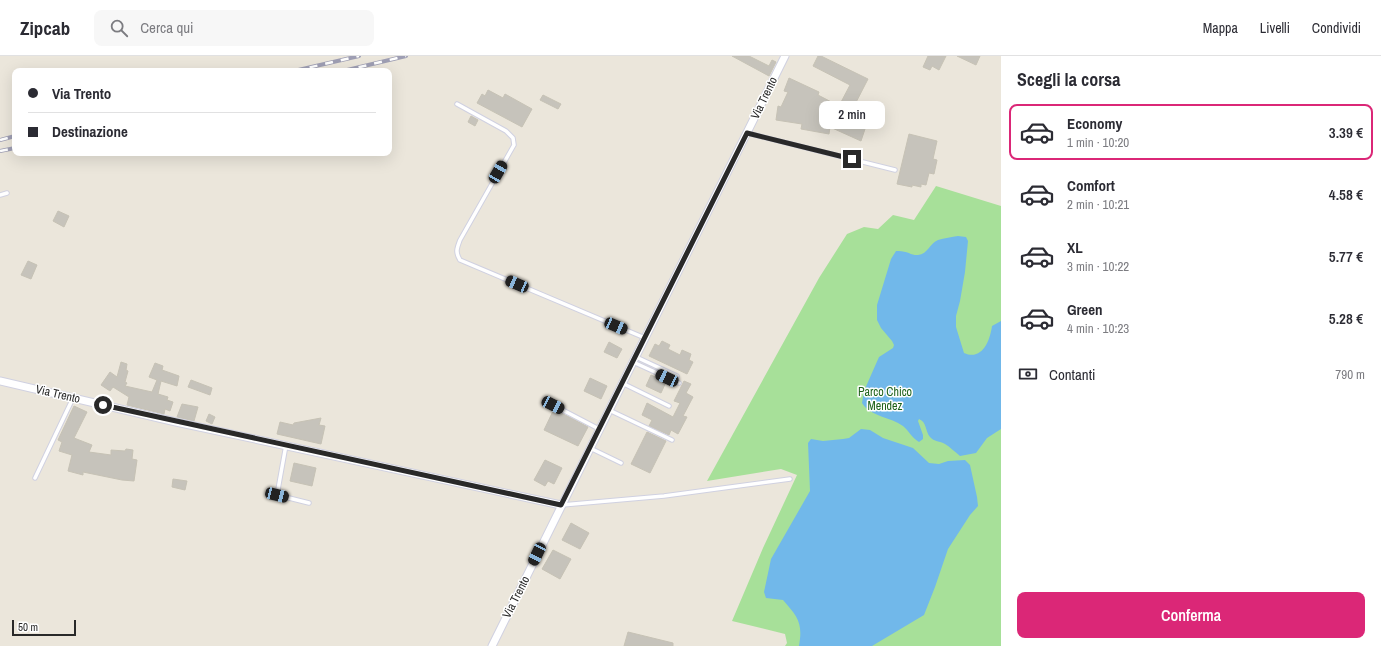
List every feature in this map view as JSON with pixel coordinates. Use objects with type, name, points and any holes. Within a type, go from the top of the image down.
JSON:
[{"type":"street","name":"Via Trento","points":[[492,646],[785,56]]},
{"type":"street","name":"Via Trento","points":[[0,381],[561,505]]},
{"type":"lane","points":[[457,104],[506,131],[513,138],[514,146],[460,240],[457,248],[457,255],[460,260],[645,338]]},
{"type":"lane","points":[[747,133],[895,170]]},
{"type":"lane","points":[[0,195],[7,193]]},
{"type":"lane","points":[[634,359],[676,376]]},
{"type":"lane","points":[[634,359],[679,383]]},
{"type":"lane","points":[[622,383],[669,406]]},
{"type":"lane","points":[[35,478],[73,398]]},
{"type":"lane","points":[[553,405],[599,429]]},
{"type":"lane","points":[[609,410],[672,440]]},
{"type":"lane","points":[[286,445],[277,495],[309,503]]},
{"type":"lane","points":[[590,448],[621,462]]},
{"type":"lane","points":[[561,505],[664,496],[790,479]]},
{"type":"green space","name":"Parco Chico Mendez","points":[[936,186],[1001,206],[1001,646],[785,646],[787,643],[785,634],[732,621],[763,548],[797,475],[781,469],[707,481],[819,278],[847,234],[864,227],[878,229],[893,215],[914,220]]},
{"type":"water","points":[[958,236],[966,237],[968,241],[965,272],[956,316],[956,327],[964,353],[970,355],[980,352],[987,343],[992,326],[1001,321],[1001,429],[987,438],[976,453],[960,456],[945,444],[932,439],[928,435],[925,424],[922,420],[919,419],[918,421],[923,435],[923,439],[919,442],[914,439],[903,426],[876,414],[866,408],[862,403],[864,391],[879,357],[893,348],[894,345],[877,320],[877,305],[891,259],[896,251],[903,251],[916,255],[921,254],[927,251],[935,241]]},
{"type":"water","points":[[861,429],[870,430],[883,438],[913,448],[929,463],[939,464],[948,461],[965,460],[970,465],[978,506],[970,515],[948,549],[924,615],[872,646],[799,646],[800,626],[796,616],[783,600],[766,598],[764,592],[771,559],[810,491],[808,443],[811,439],[823,441],[849,438]]},
{"type":"building","points":[[732,56],[749,56],[769,66],[772,60],[776,62],[769,76]]},
{"type":"building","points":[[818,56],[821,56],[868,79],[849,116],[868,120],[861,141],[830,127],[829,134],[801,129],[802,124],[776,120],[778,106],[781,107],[788,92],[784,91],[789,78],[819,92],[818,95],[839,106],[850,85],[813,66]]},
{"type":"building","points":[[928,56],[946,56],[939,70],[932,66],[930,70],[923,67]]},
{"type":"building","points":[[957,56],[980,56],[976,65]]},
{"type":"building","points":[[488,90],[503,98],[505,94],[532,109],[522,127],[477,103],[482,94],[485,96]]},
{"type":"building","points":[[543,95],[561,104],[558,109],[540,100]]},
{"type":"building","points":[[471,116],[478,120],[475,126],[468,122]]},
{"type":"building","points":[[909,134],[937,141],[933,159],[937,160],[934,174],[929,173],[926,185],[921,184],[921,187],[897,184]]},
{"type":"building","points":[[58,211],[69,216],[64,227],[53,221]]},
{"type":"building","points":[[28,261],[37,265],[31,279],[21,275]]},
{"type":"building","points":[[662,341],[670,345],[668,349],[680,355],[682,350],[691,354],[689,360],[693,362],[687,374],[649,356],[655,344],[659,346]]},
{"type":"building","points":[[609,342],[622,349],[617,358],[604,352]]},
{"type":"building","points":[[121,362],[127,364],[126,370],[128,371],[125,382],[127,383],[125,386],[152,392],[157,380],[149,377],[155,363],[163,366],[162,370],[179,376],[177,386],[161,381],[158,394],[168,397],[167,400],[173,402],[170,411],[165,409],[164,414],[127,405],[129,397],[113,387],[110,391],[101,385],[110,372],[117,377]]},
{"type":"building","points":[[651,375],[666,382],[661,393],[646,386]]},
{"type":"building","points":[[590,378],[607,386],[601,399],[584,391]]},
{"type":"building","points":[[191,380],[212,388],[210,395],[188,387]]},
{"type":"building","points":[[684,381],[691,384],[686,393],[693,397],[683,416],[687,417],[678,434],[671,430],[669,435],[649,426],[652,420],[642,415],[647,403],[673,417],[680,403],[674,401]]},
{"type":"building","points":[[182,404],[198,407],[194,421],[177,417]]},
{"type":"building","points":[[74,406],[87,412],[74,438],[92,445],[89,452],[111,455],[111,450],[133,450],[132,459],[137,460],[134,481],[83,472],[83,475],[68,471],[72,455],[59,451],[62,442],[58,440]]},
{"type":"building","points":[[554,409],[588,427],[578,446],[544,430]]},
{"type":"building","points":[[209,414],[215,417],[212,424],[206,421]]},
{"type":"building","points":[[321,418],[319,425],[325,426],[321,444],[277,434],[280,422],[293,425],[294,423]]},
{"type":"building","points":[[647,432],[666,441],[650,473],[631,464]]},
{"type":"building","points":[[545,460],[562,468],[554,484],[548,481],[545,486],[534,480]]},
{"type":"building","points":[[294,463],[316,468],[312,486],[290,481]]},
{"type":"building","points":[[173,479],[187,481],[185,490],[172,487]]},
{"type":"building","points":[[571,523],[589,533],[580,549],[562,540]]},
{"type":"building","points":[[553,550],[571,559],[560,579],[542,569]]},
{"type":"building","points":[[628,632],[673,643],[673,646],[624,646]]},
{"type":"railway","points":[[307,68],[359,56]]},
{"type":"railway","points":[[356,68],[406,56]]},
{"type":"railway","points":[[0,140],[12,137]]},
{"type":"railway","points":[[0,151],[12,149]]},
{"type":"route","points":[[103,405],[561,505],[747,133],[852,159]]}]
